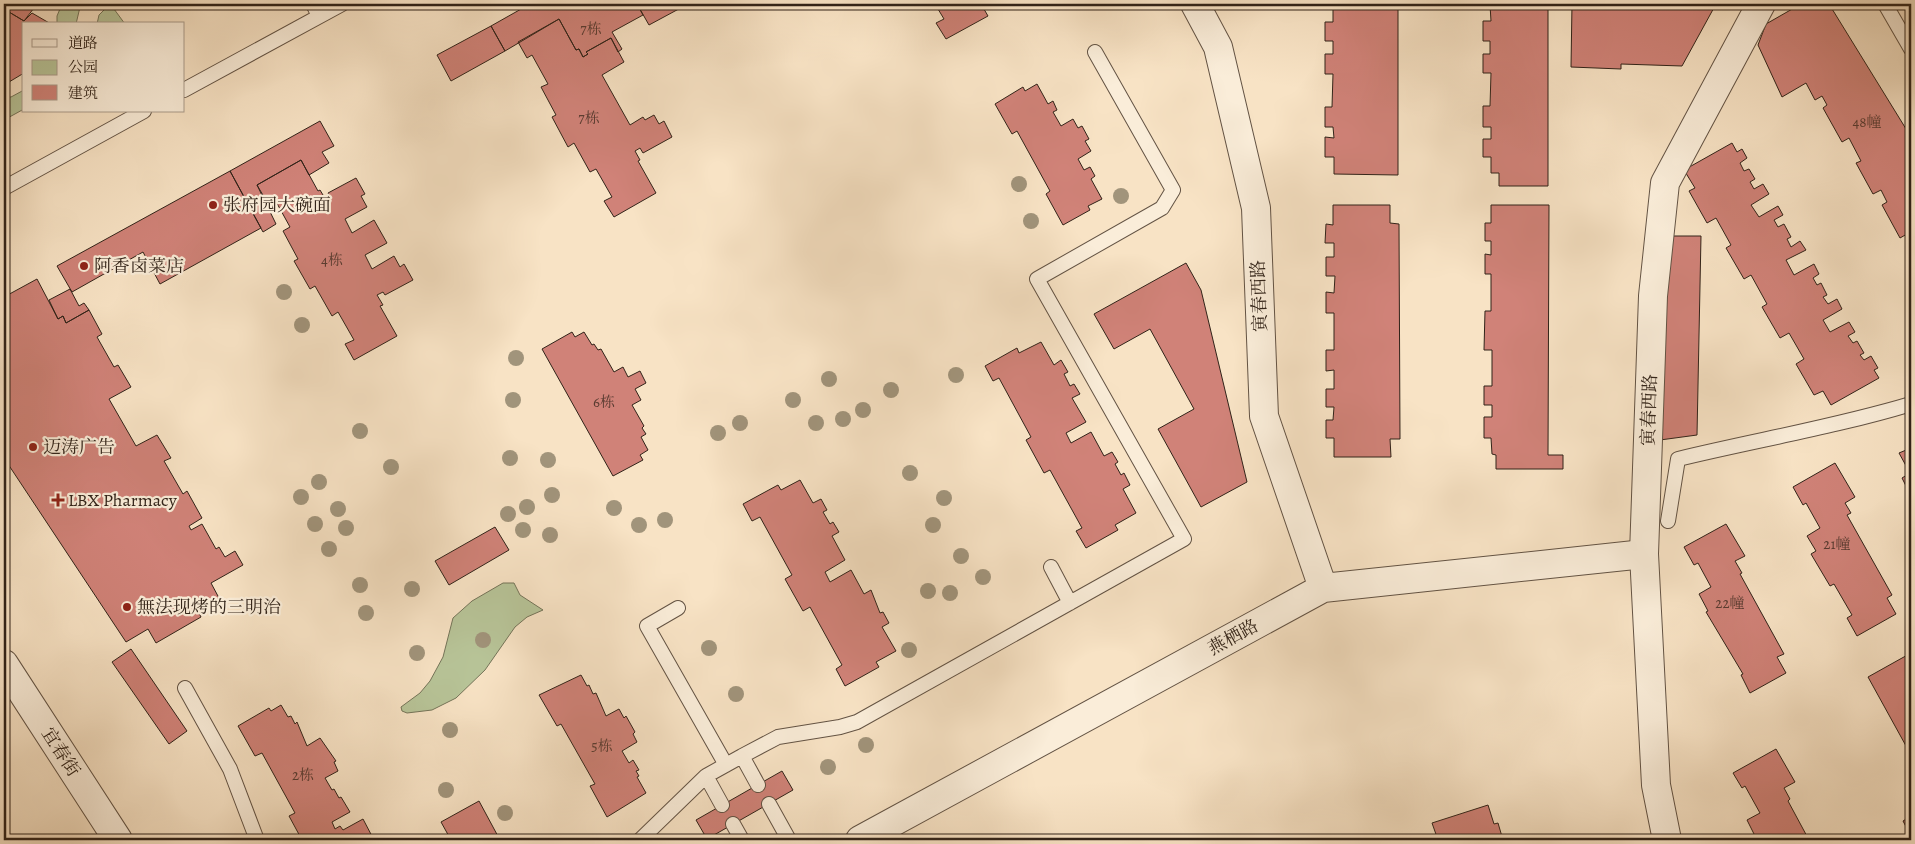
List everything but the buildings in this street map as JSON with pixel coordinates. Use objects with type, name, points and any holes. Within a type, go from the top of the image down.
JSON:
[{"type":"street","name":"寅春西路","points":[[1195,4],[1218,47],[1256,208],[1264,416],[1323,588]]},
{"type":"street","name":"寅春西路","points":[[1667,840],[1656,785],[1644,554],[1653,296],[1665,183],[1761,4]]},
{"type":"street","name":"燕栖路","points":[[860,840],[1323,588],[1644,554]]},
{"type":"street","name":"宜春街","points":[[4,664],[118,840]]},
{"type":"lane","points":[[185,89],[316,10],[342,4]]},
{"type":"lane","points":[[1885,4],[1911,49]]},
{"type":"lane","points":[[640,840],[706,776],[742,756],[778,737],[840,728],[857,722],[1184,539],[1037,279],[1162,208],[1173,190],[1095,52]]},
{"type":"lane","points":[[4,188],[142,112]]},
{"type":"lane","points":[[1668,521],[1678,459],[1862,419],[1911,404]]},
{"type":"lane","points":[[1051,567],[1070,603]]},
{"type":"lane","points":[[678,608],[647,626],[726,765]]},
{"type":"lane","points":[[185,688],[230,769],[257,840]]},
{"type":"lane","points":[[742,756],[758,785]]},
{"type":"lane","points":[[706,776],[722,805]]},
{"type":"lane","points":[[769,804],[790,840]]},
{"type":"lane","points":[[733,824],[742,840]]},
{"type":"green space","points":[[62,4],[75,4],[80,7],[76,22],[57,22],[57,16]]},
{"type":"green space","points":[[106,8],[114,9],[124,22],[97,22],[99,15]]},
{"type":"green space","points":[[22,91],[22,110],[4,120],[4,97],[11,97]]},
{"type":"green space","points":[[503,583],[514,583],[520,595],[543,610],[527,617],[515,627],[485,670],[456,698],[432,710],[407,713],[402,711],[401,707],[420,693],[430,681],[443,657],[453,618],[472,601]]},
{"type":"place","name":"张府园大碗面","points":[[213,205]]},
{"type":"place","name":"阿香卤菜店","points":[[84,266]]},
{"type":"place","name":"迈涛广告","points":[[33,447]]},
{"type":"place","name":"LBX Pharmacy","points":[[58,500]]},
{"type":"place","name":"無法现烤的三明治","points":[[127,607]]}]
